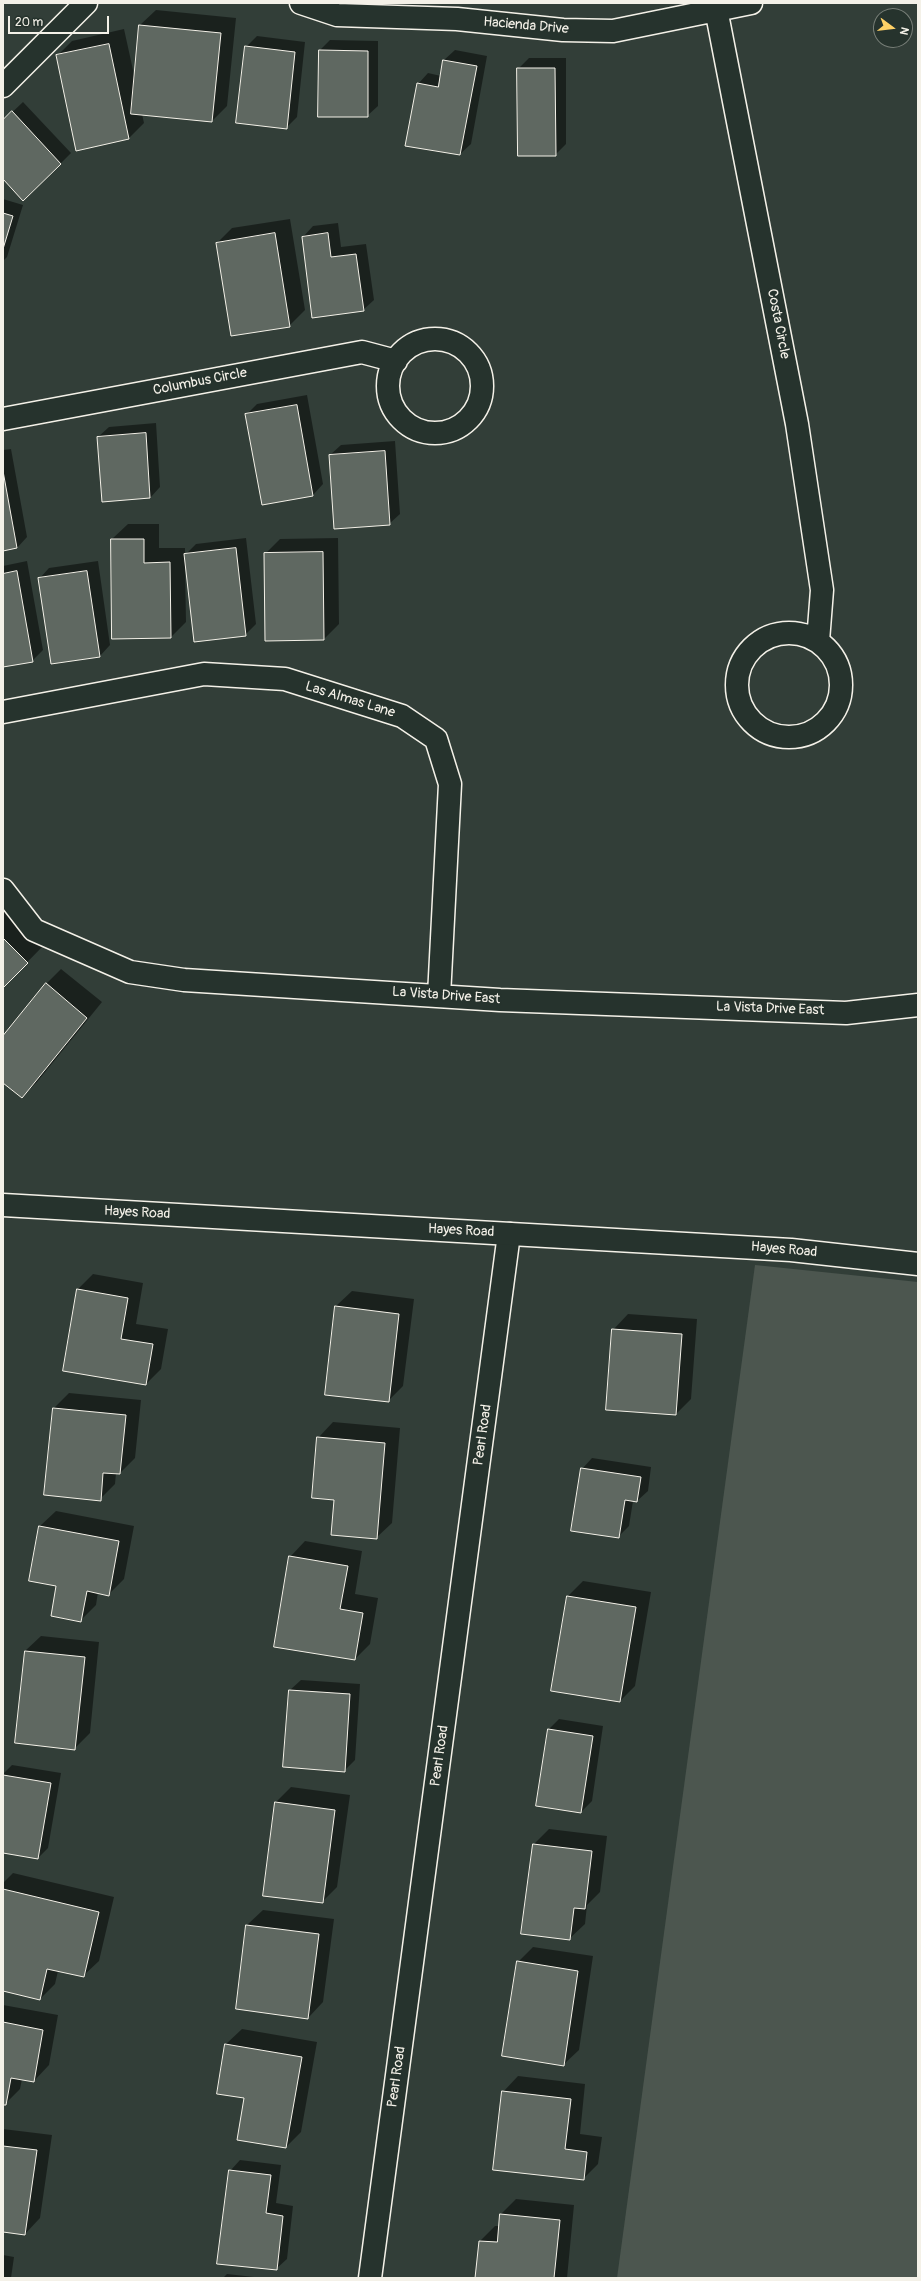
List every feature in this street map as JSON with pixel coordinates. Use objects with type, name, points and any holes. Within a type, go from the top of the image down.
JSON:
[{"type":"street","points":[[3,86],[86,3]]},
{"type":"street","name":"Hacienda Drive","points":[[301,3],[338,15],[457,19],[563,30],[613,30],[751,3]]},
{"type":"street","name":"Costa Circle","points":[[716,9],[797,424],[822,590],[818,641]]},
{"type":"street","points":[[425,340],[444,340],[461,347],[474,360],[481,377],[481,395],[474,412],[461,426],[444,433],[426,433],[409,426],[396,413],[388,396],[389,378],[396,360],[408,347],[425,340]]},
{"type":"street","name":"Columbus Circle","points":[[3,419],[362,352],[396,360]]},
{"type":"street","points":[[779,633],[800,633],[818,641],[832,656],[841,675],[840,696],[832,714],[818,729],[799,737],[778,737],[760,729],[745,714],[738,695],[738,675],[746,656],[760,642],[779,633]]},
{"type":"street","name":"Las Almas Lane","points":[[3,712],[204,674],[285,679],[402,716],[436,739],[450,784],[439,996]]},
{"type":"street","name":"La Vista Drive East","points":[[3,890],[34,930],[130,972],[184,980],[500,1000],[846,1012],[918,1005]]},
{"type":"street","name":"Hayes Road","points":[[3,1205],[791,1250],[918,1264]]},
{"type":"street","name":"Pearl Road","points":[[370,2278],[509,1234]]},
{"type":"shaded area","points":[[755,1265],[918,1282],[918,2278],[617,2278]]},
{"type":"building","points":[[139,25],[221,33],[212,122],[131,114]]},
{"type":"building","points":[[109,44],[129,139],[76,151],[56,55]]},
{"type":"building","points":[[245,46],[295,52],[287,129],[236,123]]},
{"type":"building","points":[[319,50],[368,51],[368,117],[318,117]]},
{"type":"building","points":[[443,60],[477,66],[460,155],[405,146],[417,83],[438,87]]},
{"type":"building","points":[[517,68],[555,68],[556,156],[518,156]]},
{"type":"building","points":[[12,111],[61,164],[23,201],[3,179],[3,120]]},
{"type":"building","points":[[3,213],[13,216],[3,249]]},
{"type":"building","points":[[275,233],[290,327],[231,336],[216,243]]},
{"type":"building","points":[[328,233],[331,257],[356,254],[364,311],[312,318],[302,237]]},
{"type":"building","points":[[297,405],[313,496],[262,505],[245,414]]},
{"type":"building","points":[[146,433],[150,498],[102,502],[97,437]]},
{"type":"building","points":[[385,451],[390,525],[334,529],[329,455]]},
{"type":"building","points":[[3,471],[17,548],[3,551]]},
{"type":"building","points":[[111,539],[144,539],[144,563],[170,562],[171,638],[112,639]]},
{"type":"building","points":[[236,548],[246,636],[194,642],[184,554]]},
{"type":"building","points":[[323,552],[324,640],[265,641],[264,553]]},
{"type":"building","points":[[17,571],[33,662],[3,667],[3,574]]},
{"type":"building","points":[[87,571],[100,657],[51,664],[38,578]]},
{"type":"building","points":[[3,938],[28,963],[3,988]]},
{"type":"building","points":[[46,983],[87,1018],[22,1098],[3,1083],[3,1036]]},
{"type":"building","points":[[77,1289],[128,1298],[121,1339],[153,1344],[146,1385],[63,1371]]},
{"type":"building","points":[[335,1306],[399,1314],[389,1402],[325,1395]]},
{"type":"building","points":[[612,1329],[682,1334],[676,1415],[606,1410]]},
{"type":"building","points":[[53,1408],[126,1415],[120,1474],[103,1473],[101,1501],[44,1495]]},
{"type":"building","points":[[317,1437],[385,1443],[377,1539],[331,1535],[334,1500],[312,1498]]},
{"type":"building","points":[[581,1468],[641,1477],[637,1502],[625,1500],[619,1538],[571,1531]]},
{"type":"building","points":[[39,1526],[119,1541],[109,1596],[87,1591],[81,1622],[51,1616],[56,1586],[29,1581]]},
{"type":"building","points":[[289,1556],[348,1566],[340,1609],[363,1613],[355,1660],[274,1647]]},
{"type":"building","points":[[567,1596],[636,1607],[620,1702],[551,1691]]},
{"type":"building","points":[[25,1651],[85,1657],[75,1750],[15,1743]]},
{"type":"building","points":[[289,1690],[350,1694],[345,1772],[283,1767]]},
{"type":"building","points":[[548,1729],[593,1736],[581,1813],[536,1806]]},
{"type":"building","points":[[3,1775],[51,1783],[38,1859],[3,1853]]},
{"type":"building","points":[[275,1802],[335,1810],[323,1903],[263,1896]]},
{"type":"building","points":[[533,1844],[592,1851],[585,1909],[574,1908],[570,1940],[521,1934]]},
{"type":"building","points":[[3,1889],[99,1912],[84,1977],[47,1969],[40,2000],[3,1991]]},
{"type":"building","points":[[246,1925],[319,1934],[308,2019],[236,2009]]},
{"type":"building","points":[[517,1961],[578,1971],[564,2066],[502,2056]]},
{"type":"building","points":[[3,2022],[43,2030],[34,2082],[11,2078],[6,2105],[3,2105]]},
{"type":"building","points":[[225,2044],[302,2057],[286,2148],[237,2140],[244,2098],[217,2094]]},
{"type":"building","points":[[502,2091],[571,2099],[565,2149],[587,2152],[584,2180],[493,2170]]},
{"type":"building","points":[[3,2146],[37,2150],[25,2235],[3,2232]]},
{"type":"building","points":[[229,2170],[271,2175],[266,2213],[283,2216],[277,2270],[217,2264]]},
{"type":"building","points":[[500,2214],[560,2220],[554,2278],[475,2278],[479,2241],[497,2242]]}]
